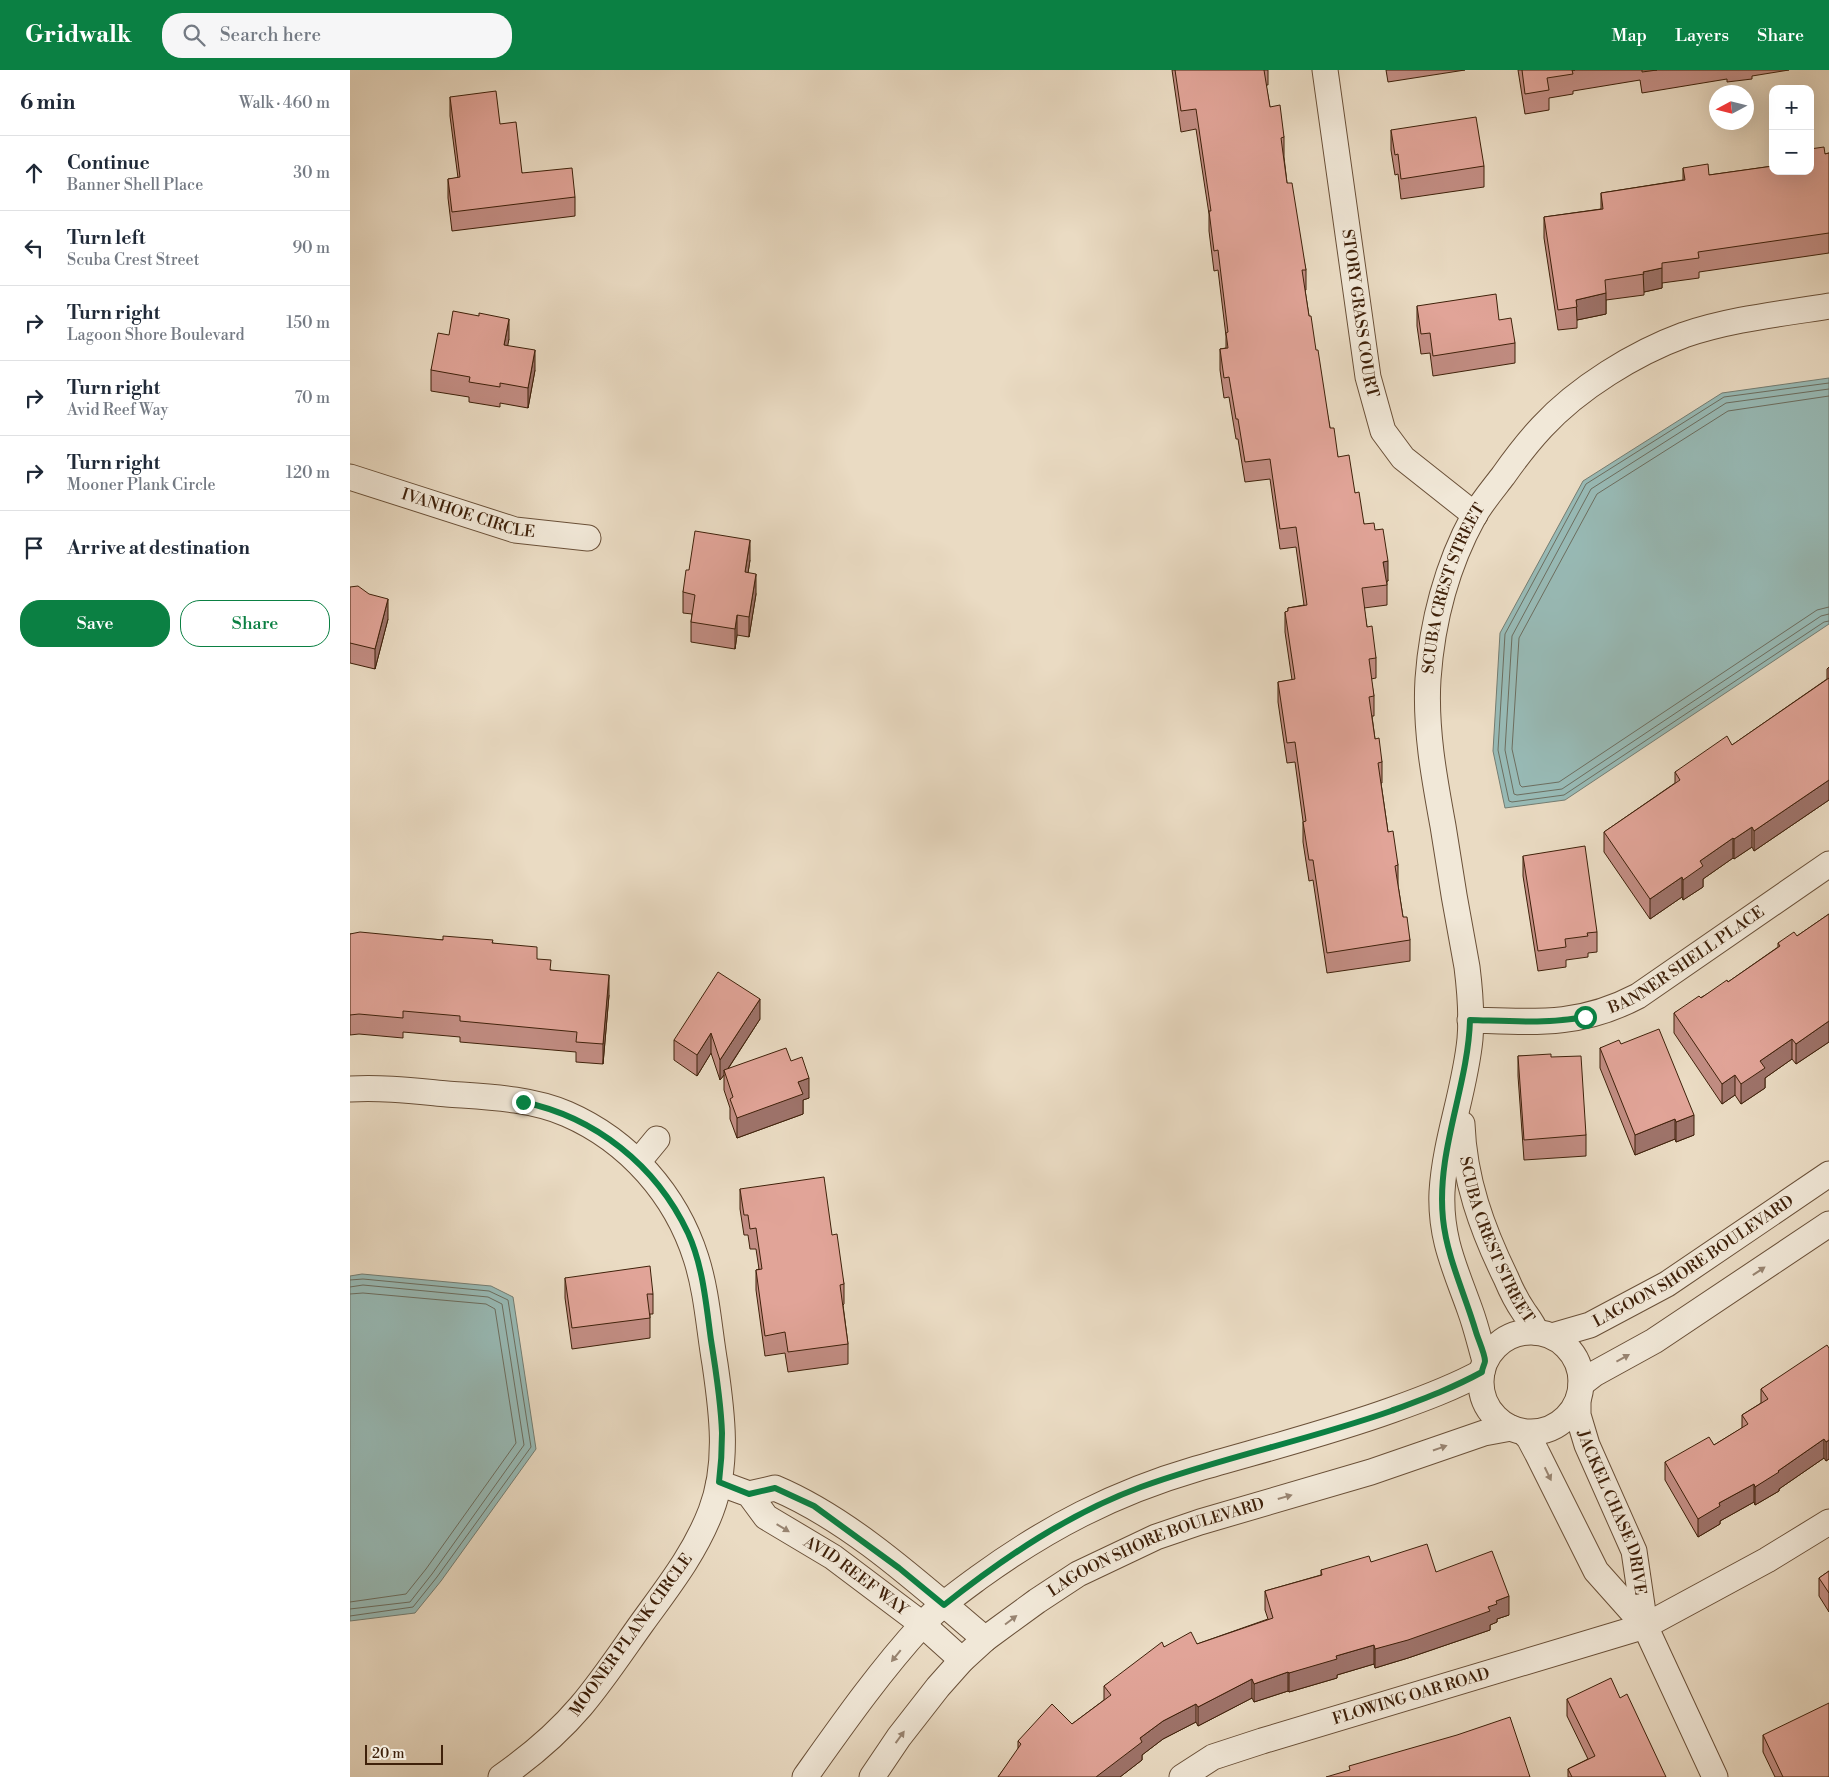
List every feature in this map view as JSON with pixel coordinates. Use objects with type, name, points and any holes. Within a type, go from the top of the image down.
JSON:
[{"type":"street","name":"STORY GRASS COURT","points":[[1326,70],[1368,377],[1383,431],[1403,458],[1475,515]]},
{"type":"street","name":"SCUBA CREST STREET","points":[[1483,1366],[1471,1311],[1450,1256],[1443,1217],[1442,1193],[1445,1164],[1470,1040],[1470,994],[1467,967],[1432,758],[1428,718],[1428,679],[1432,644],[1450,572],[1475,515],[1518,455],[1542,426],[1590,386],[1623,365],[1683,336],[1743,319],[1829,306]]},
{"type":"street","name":"IVANHOE CIRCLE","points":[[350,477],[515,530],[588,538]]},
{"type":"street","name":"BANNER SHELL PLACE","points":[[1470,1020],[1558,1021],[1585,1017],[1611,1009],[1638,996],[1829,864]]},
{"type":"street","name":"SCUBA CREST STREET","points":[[1462,1086],[1464,1156],[1476,1209],[1506,1280],[1524,1312],[1544,1334]]},
{"type":"street","name":"MOONER PLANK CIRCLE","points":[[350,1089],[387,1088],[493,1098],[546,1106],[569,1115],[616,1143],[638,1162],[656,1182],[688,1233],[697,1261],[720,1398],[722,1435],[719,1482],[712,1509],[685,1564],[582,1705],[553,1736],[525,1761],[501,1777]]},
{"type":"street","points":[[638,1162],[657,1139]]},
{"type":"street","name":"LAGOON SHORE BOULEVARD","points":[[1544,1334],[1590,1325],[1667,1284],[1829,1174]]},
{"type":"street","points":[[1579,1392],[1579,1369],[1574,1355],[1564,1344],[1544,1334],[1521,1332],[1506,1338],[1494,1348],[1483,1366],[1481,1385],[1483,1399],[1499,1421],[1517,1430],[1537,1432],[1556,1425],[1571,1412],[1579,1392],[1594,1374],[1654,1341],[1829,1224]]},
{"type":"street","points":[[804,1777],[840,1727],[922,1624],[1012,1554],[1056,1527],[1100,1503],[1142,1487],[1380,1414],[1440,1392],[1483,1366]]},
{"type":"street","name":"JACKEL CHASE DRIVE","points":[[1579,1392],[1578,1415],[1587,1445],[1634,1551],[1645,1626],[1715,1777]]},
{"type":"street","name":"LAGOON SHORE BOULEVARD","points":[[872,1777],[932,1694],[962,1660],[1037,1601],[1078,1574],[1156,1537],[1200,1522],[1371,1472],[1484,1433],[1517,1430]]},
{"type":"street","name":"JACKEL CHASE DRIVE","points":[[1517,1430],[1529,1438],[1596,1571],[1645,1626]]},
{"type":"street","points":[[719,1482],[749,1494]]},
{"type":"street","name":"AVID REEF WAY","points":[[962,1660],[922,1624],[833,1557],[766,1518],[749,1494],[775,1488],[814,1506],[899,1568],[985,1640]]},
{"type":"street","points":[[1645,1626],[1767,1560],[1829,1522]]},
{"type":"street","name":"FLOWING OAR ROAD","points":[[1182,1777],[1213,1757],[1262,1740],[1645,1626]]},
{"type":"water","points":[[1829,378],[1829,624],[1565,800],[1505,808],[1493,751],[1500,633],[1583,481],[1722,393]]},
{"type":"water","points":[[362,1274],[491,1286],[513,1297],[536,1449],[441,1581],[415,1613],[350,1621],[350,1276]]},
{"type":"building","points":[[1175,70],[1264,70],[1270,107],[1280,105],[1284,137],[1281,138],[1287,183],[1292,183],[1306,270],[1302,270],[1309,316],[1311,316],[1316,350],[1318,350],[1330,428],[1334,428],[1338,457],[1349,455],[1355,493],[1359,492],[1364,524],[1374,523],[1375,530],[1383,529],[1388,561],[1383,562],[1387,585],[1362,588],[1367,627],[1372,626],[1376,658],[1369,659],[1374,696],[1369,697],[1375,739],[1379,738],[1382,762],[1378,763],[1388,832],[1393,831],[1398,865],[1395,866],[1403,917],[1407,917],[1410,940],[1327,953],[1313,860],[1309,860],[1303,822],[1306,821],[1295,742],[1287,743],[1278,682],[1295,679],[1285,612],[1288,611],[1288,608],[1307,605],[1296,527],[1280,529],[1270,459],[1245,462],[1229,377],[1224,378],[1220,349],[1228,348],[1226,333],[1228,332],[1218,250],[1214,251],[1209,211],[1211,211],[1196,109],[1181,111]]},
{"type":"building","points":[[1522,70],[1572,70],[1573,74],[1547,78],[1549,90],[1525,94]]},
{"type":"building","points":[[496,91],[500,124],[516,122],[522,173],[572,168],[575,197],[452,212],[448,179],[460,177],[450,97]]},
{"type":"building","points":[[1476,117],[1484,166],[1401,179],[1398,154],[1395,155],[1391,130]]},
{"type":"building","points":[[1824,147],[1825,154],[1829,153],[1829,233],[1698,252],[1699,258],[1662,263],[1662,268],[1643,272],[1644,274],[1605,280],[1606,293],[1576,300],[1577,307],[1558,310],[1544,217],[1603,209],[1601,193],[1685,180],[1683,168],[1708,164],[1709,175],[1769,167],[1769,175],[1814,175],[1814,148]]},
{"type":"building","points":[[1496,294],[1499,320],[1511,318],[1515,343],[1433,356],[1430,333],[1421,334],[1417,306]]},
{"type":"building","points":[[453,311],[479,316],[479,313],[509,319],[504,345],[535,350],[528,388],[500,383],[500,387],[469,382],[470,377],[431,370],[438,333],[449,335]]},
{"type":"building","points":[[695,531],[750,540],[745,572],[756,574],[749,617],[737,615],[735,629],[691,622],[695,595],[683,592],[686,570],[689,570]]},
{"type":"building","points":[[358,586],[369,594],[388,599],[375,649],[350,643],[350,587]]},
{"type":"building","points":[[1829,678],[1829,780],[1754,831],[1752,827],[1733,838],[1700,861],[1703,866],[1683,880],[1682,877],[1650,899],[1604,832],[1680,780],[1675,772],[1727,736],[1732,745]]},
{"type":"building","points":[[1585,846],[1597,932],[1587,933],[1588,936],[1565,939],[1566,947],[1538,951],[1523,856]]},
{"type":"building","points":[[1829,914],[1829,1021],[1796,1044],[1792,1039],[1760,1061],[1765,1068],[1741,1084],[1735,1075],[1722,1084],[1674,1013],[1699,996],[1701,998],[1727,980],[1728,982],[1780,946],[1778,943],[1794,932],[1797,936]]},
{"type":"building","points":[[360,932],[443,940],[443,936],[493,940],[492,943],[537,947],[537,959],[551,960],[550,970],[609,975],[603,1044],[576,1042],[577,1032],[460,1021],[460,1016],[403,1011],[403,1018],[359,1014],[350,1015],[350,934]]},
{"type":"building","points":[[718,972],[760,999],[720,1060],[711,1033],[697,1055],[674,1040]]},
{"type":"building","points":[[1659,1029],[1694,1115],[1676,1122],[1675,1119],[1635,1135],[1600,1048],[1619,1040],[1621,1044]]},
{"type":"building","points":[[786,1048],[791,1061],[802,1057],[809,1078],[798,1082],[803,1094],[737,1118],[730,1099],[733,1097],[724,1070]]},
{"type":"building","points":[[1551,1054],[1551,1057],[1581,1056],[1586,1135],[1524,1140],[1518,1056]]},
{"type":"building","points":[[824,1177],[832,1235],[837,1234],[844,1284],[840,1285],[848,1344],[788,1352],[785,1332],[765,1336],[756,1270],[762,1269],[756,1228],[750,1229],[748,1215],[744,1215],[740,1189]]},
{"type":"building","points":[[650,1266],[653,1294],[647,1294],[650,1318],[572,1328],[565,1278]]},
{"type":"building","points":[[1827,1345],[1829,1348],[1829,1440],[1826,1442],[1824,1439],[1779,1472],[1755,1487],[1754,1484],[1719,1503],[1720,1506],[1698,1519],[1665,1462],[1709,1437],[1714,1445],[1748,1424],[1742,1415],[1768,1399],[1761,1389]]},
{"type":"building","points":[[1427,1544],[1436,1572],[1492,1551],[1509,1596],[1496,1601],[1497,1604],[1488,1607],[1490,1611],[1408,1640],[1375,1649],[1374,1645],[1336,1656],[1337,1659],[1288,1672],[1254,1684],[1252,1679],[1198,1707],[1196,1704],[1163,1721],[1140,1738],[1142,1742],[1096,1777],[998,1777],[1021,1744],[1018,1741],[1052,1704],[1072,1724],[1111,1695],[1104,1686],[1162,1642],[1164,1647],[1191,1632],[1197,1644],[1273,1618],[1265,1591],[1322,1575],[1321,1570],[1369,1556],[1371,1562]]},
{"type":"building","points":[[1829,1571],[1829,1593],[1819,1578]]},
{"type":"building","points":[[1611,1678],[1620,1698],[1627,1694],[1666,1777],[1572,1777],[1568,1769],[1595,1756],[1567,1699]]},
{"type":"building","points":[[1829,1703],[1829,1777],[1783,1777],[1763,1735]]},
{"type":"building","points":[[1510,1717],[1530,1777],[1326,1777],[1350,1770],[1349,1766],[1457,1735]]},
{"type":"route","points":[[523,1102],[546,1106],[569,1115],[616,1143],[638,1162],[656,1182],[688,1233],[703,1289],[720,1398],[722,1435],[719,1482],[749,1494],[775,1488],[814,1506],[852,1532],[944,1605],[1012,1554],[1100,1503],[1194,1470],[1334,1430],[1427,1398],[1482,1372],[1485,1361],[1471,1311],[1450,1256],[1445,1236],[1442,1193],[1445,1164],[1470,1040],[1470,1020],[1558,1021],[1585,1017]]}]
